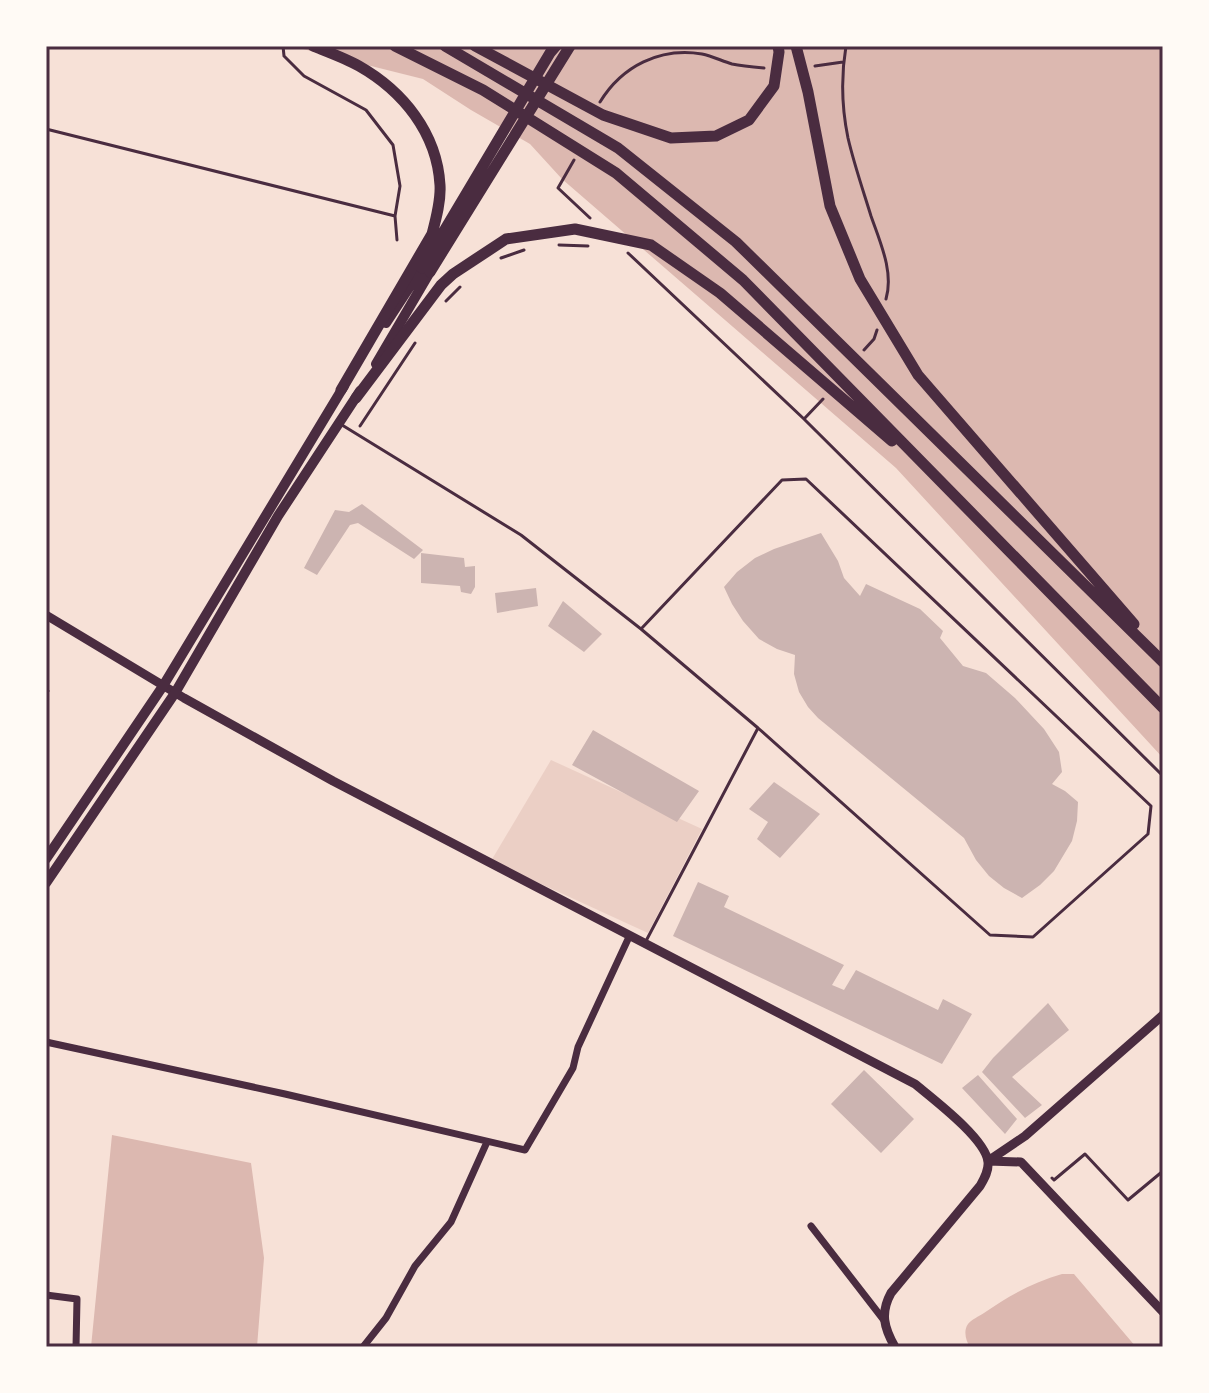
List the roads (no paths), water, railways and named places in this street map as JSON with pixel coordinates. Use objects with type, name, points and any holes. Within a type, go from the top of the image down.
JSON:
[{"type":"highway","points":[[313,46],[357,65],[390,86],[414,112],[432,147],[440,186],[436,217],[422,268]]},
{"type":"highway","points":[[395,46],[483,90],[616,173],[743,280],[1163,708]]},
{"type":"highway","points":[[445,46],[618,148],[736,242],[1163,660]]},
{"type":"highway","points":[[475,46],[603,115],[671,138],[716,136],[749,120],[774,86],[778,46]]},
{"type":"highway","points":[[422,268],[556,46]]},
{"type":"highway","points":[[341,390],[570,46]]},
{"type":"highway","points":[[796,46],[830,206],[860,279],[918,375],[1163,660]]},
{"type":"highway","points":[[356,398],[441,285],[506,239],[575,229],[651,245],[720,293],[945,485]]},
{"type":"main road","points":[[46,883],[175,693],[278,516],[356,398],[422,268]]},
{"type":"main road","points":[[46,859],[163,686],[341,390]]},
{"type":"street","points":[[46,615],[175,693],[333,781],[915,1084],[950,1113],[984,1151],[988,1161],[985,1177],[891,1293],[883,1319],[895,1347]]},
{"type":"street","points":[[46,1042],[525,1150],[573,1068],[578,1047],[629,937]]},
{"type":"street","points":[[988,1161],[1025,1136],[1163,1015]]},
{"type":"street","points":[[363,1347],[386,1318],[415,1266],[451,1222],[487,1142]]},
{"type":"street","points":[[988,1161],[1021,1162],[1163,1312]]},
{"type":"street","points":[[811,1226],[883,1319]]},
{"type":"street","points":[[46,1295],[77,1299],[76,1347]]},
{"type":"lane","points":[[339,424],[521,535],[641,629],[758,728],[990,935],[1033,937],[1148,834],[1151,806],[806,479],[782,480],[641,629]]},
{"type":"lane","points":[[644,944],[758,728]]}]
